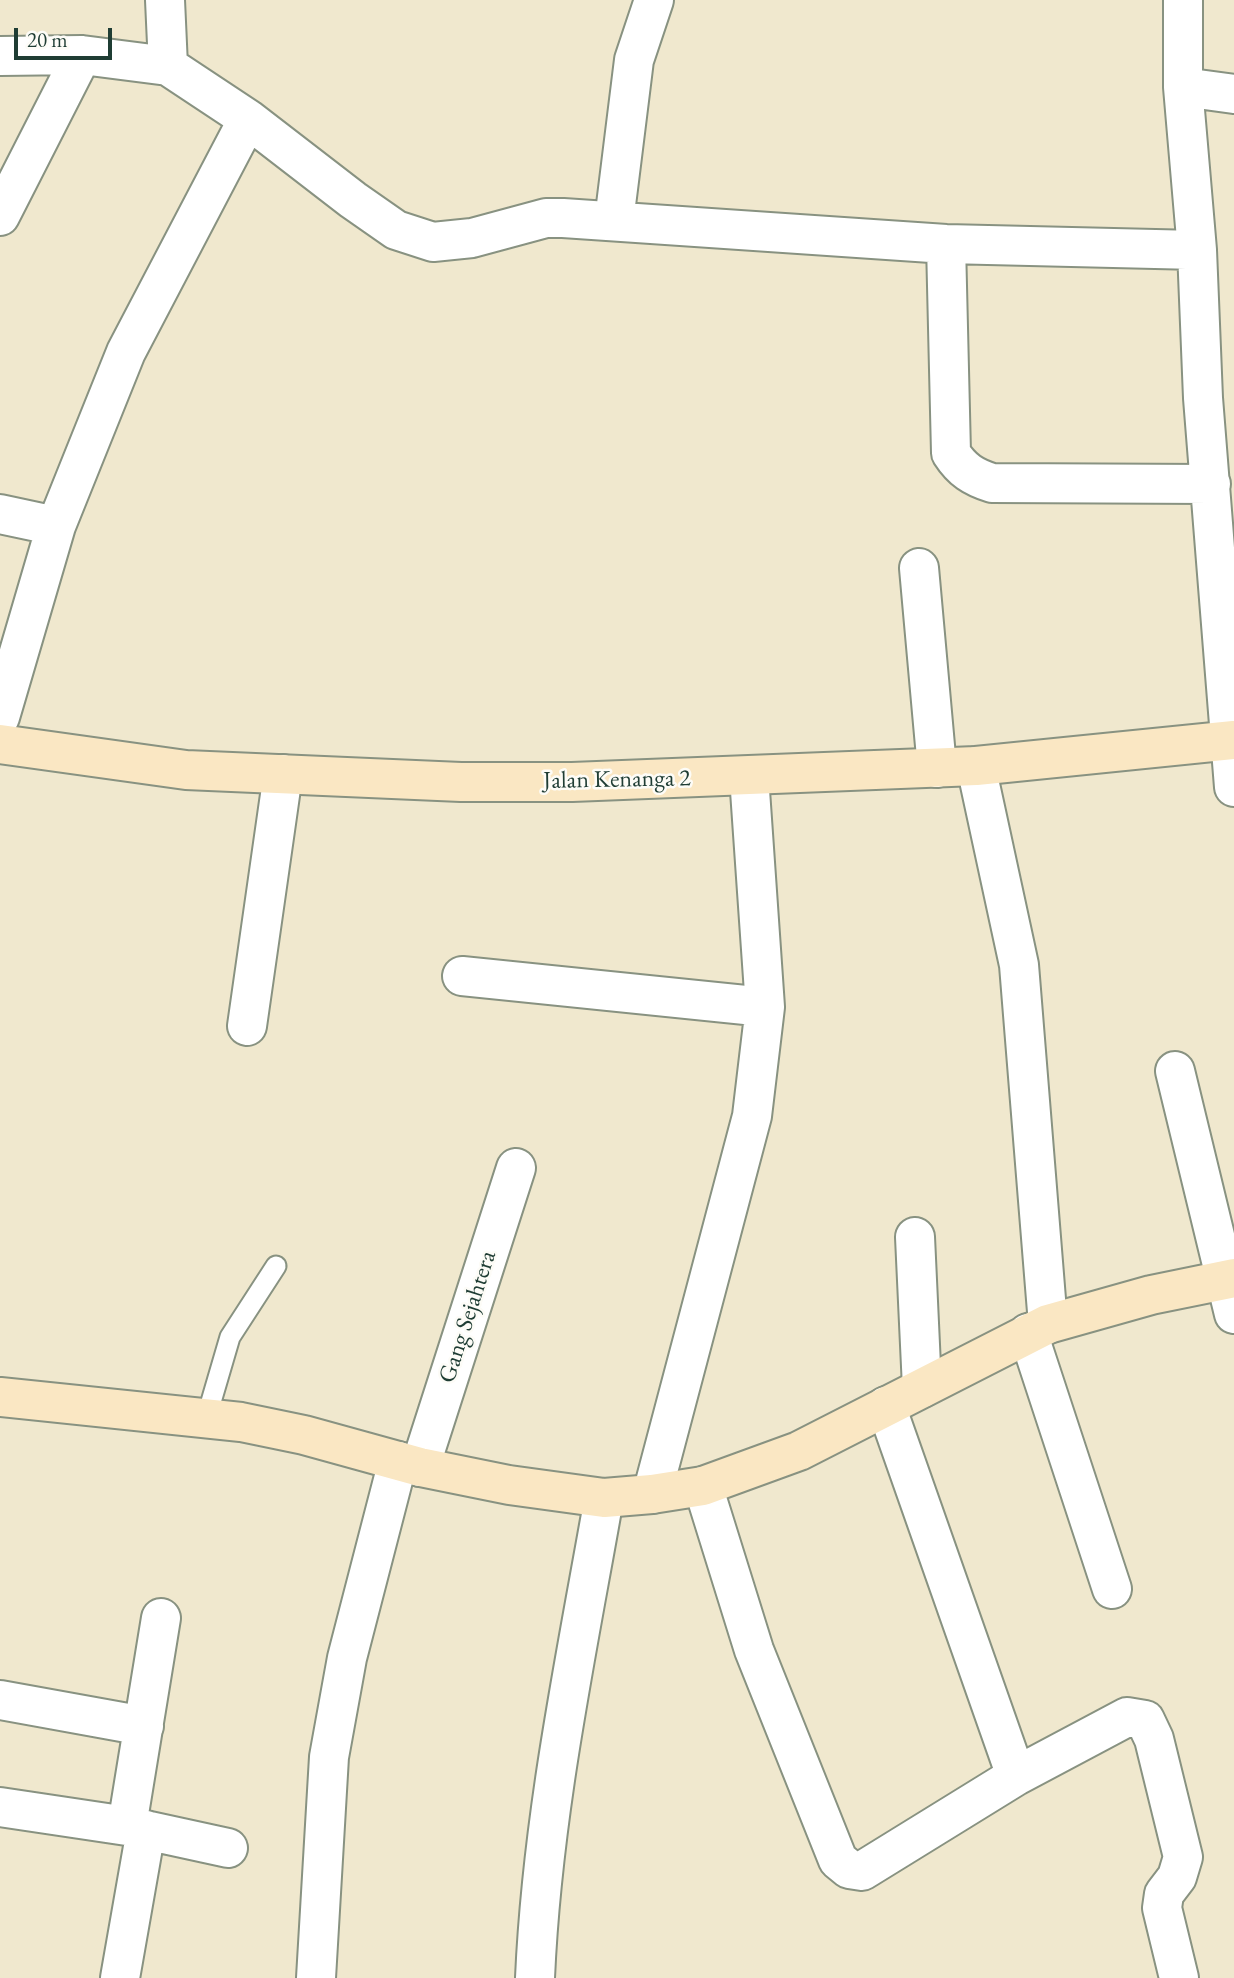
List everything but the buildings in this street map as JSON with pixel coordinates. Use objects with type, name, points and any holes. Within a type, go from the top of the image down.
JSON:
[{"type":"street","points":[[165,0],[168,66]]},
{"type":"street","points":[[614,221],[634,60],[654,0]]},
{"type":"street","points":[[1183,0],[1183,87],[1197,250],[1218,396],[1211,484],[1234,787]]},
{"type":"street","points":[[0,216],[82,55]]},
{"type":"street","points":[[0,56],[82,55],[168,66],[248,119],[396,230],[433,242],[472,238],[546,218],[946,243],[1197,250]]},
{"type":"street","points":[[1183,87],[1234,94]]},
{"type":"street","points":[[0,718],[56,526],[126,352],[248,119]]},
{"type":"street","points":[[946,243],[951,453],[960,467],[973,477],[992,483],[1211,484]]},
{"type":"street","points":[[0,514],[56,526]]},
{"type":"street","points":[[919,568],[937,768]]},
{"type":"street","name":"Jalan Kenanga 2","points":[[0,744],[186,770],[517,782],[976,766],[1232,740]]},
{"type":"street","points":[[976,766],[1019,965],[1038,1329],[1112,1589]]},
{"type":"street","points":[[247,1026],[283,774]]},
{"type":"street","points":[[652,1494],[750,1127],[765,1007],[749,776]]},
{"type":"street","points":[[462,976],[765,1007]]},
{"type":"street","points":[[0,1398],[240,1422],[304,1435],[409,1464],[509,1485],[604,1497],[652,1494],[703,1486],[799,1451],[1038,1329],[1151,1295],[1232,1291],[1175,1071]]},
{"type":"street","name":"Gang Sejahtera","points":[[316,1978],[329,1757],[347,1658],[409,1464],[516,1168]]},
{"type":"street","points":[[915,1237],[922,1388]]},
{"type":"street","points":[[886,1406],[1016,1776]]},
{"type":"street","points":[[703,1486],[754,1650],[838,1860],[849,1869],[862,1871],[1016,1776],[1127,1717],[1145,1720],[1154,1739],[1183,1857],[1177,1877],[1164,1894],[1162,1908],[1179,1978]]},
{"type":"street","points":[[534,1978],[538,1911],[555,1772],[604,1497]]},
{"type":"street","points":[[120,1978],[144,1726],[162,1619]]},
{"type":"street","points":[[0,1700],[144,1726]]},
{"type":"street","points":[[0,1807],[136,1828],[228,1848]]},
{"type":"lane","points":[[206,1419],[230,1337],[276,1266]]}]
